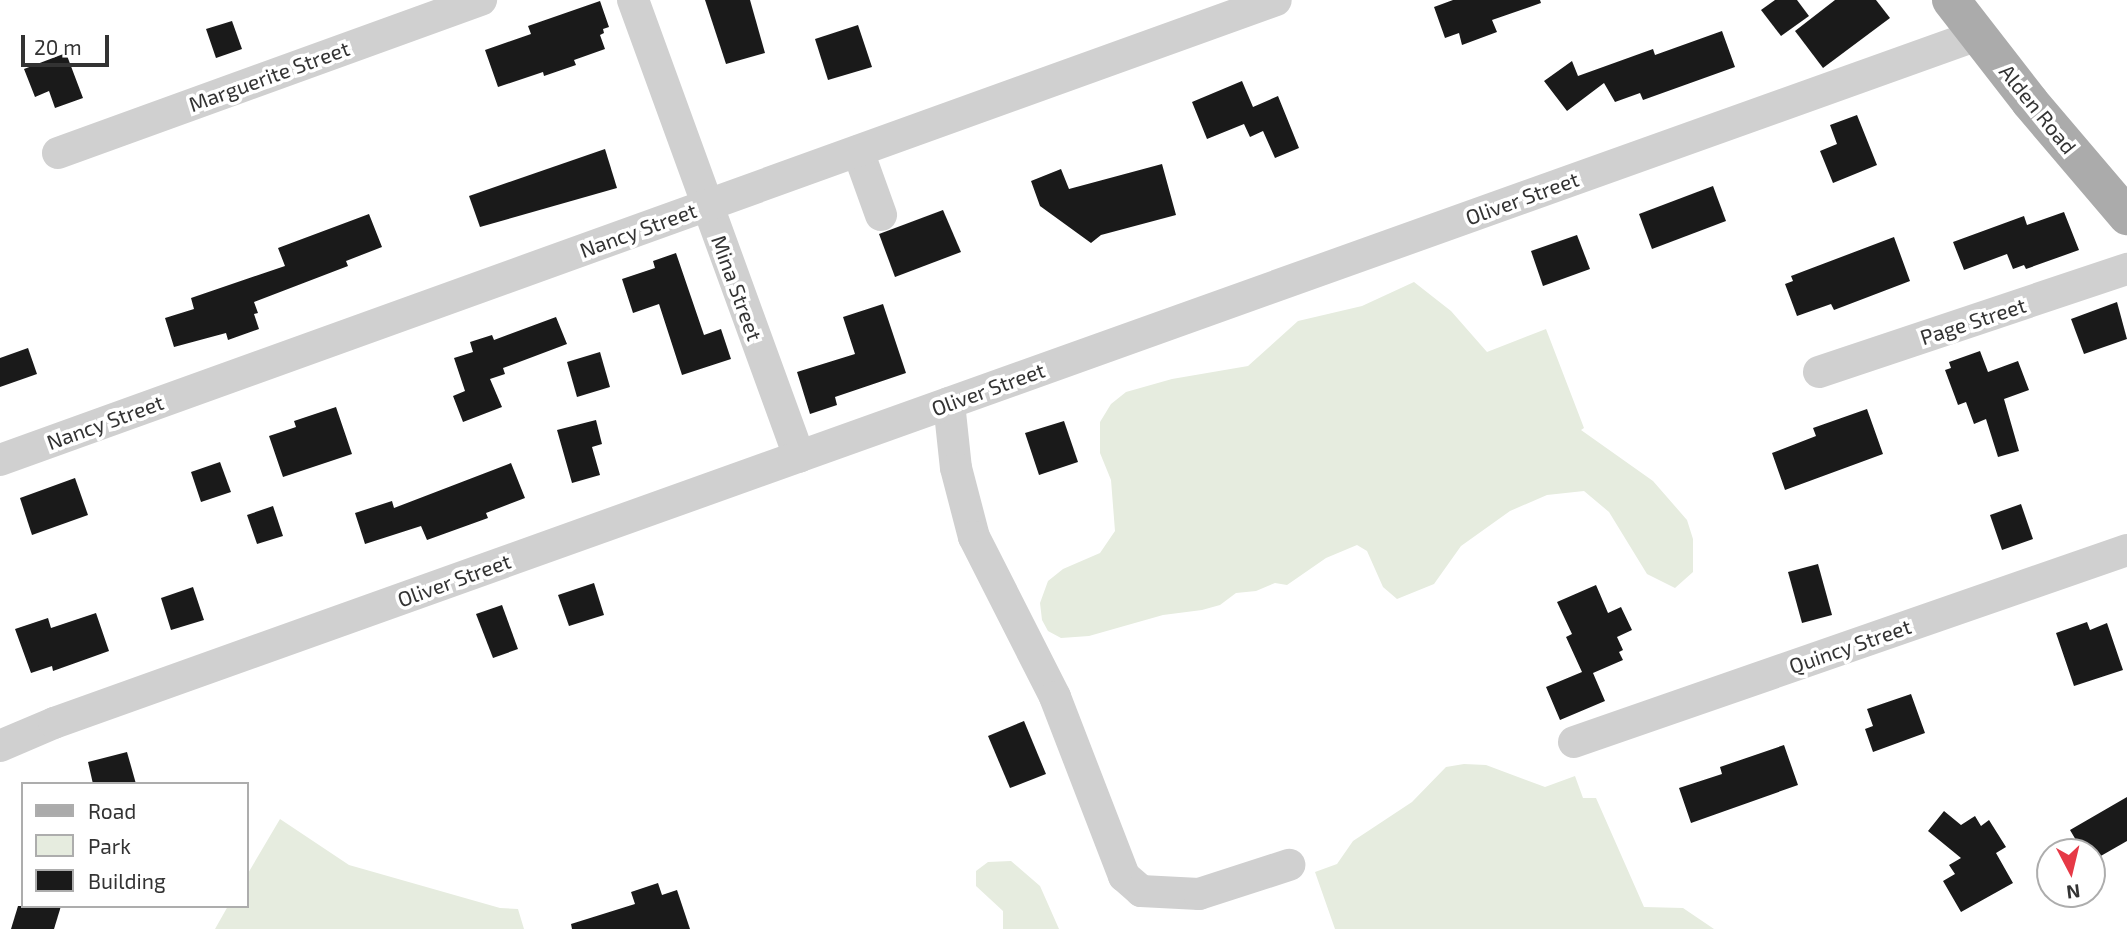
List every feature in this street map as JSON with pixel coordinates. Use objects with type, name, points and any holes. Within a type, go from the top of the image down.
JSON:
[{"type":"main road","name":"Alden Road","points":[[1951,0],[2127,216]]},
{"type":"street","name":"Marguerite Street","points":[[58,153],[481,0]]},
{"type":"street","name":"Mina Street","points":[[633,0],[799,457]]},
{"type":"street","name":"Nancy Street","points":[[0,460],[1276,0]]},
{"type":"street","name":"Oliver Street","points":[[0,746],[54,723],[1978,36]]},
{"type":"street","points":[[858,151],[881,215]]},
{"type":"street","name":"Page Street","points":[[1819,372],[2127,269]]},
{"type":"street","points":[[949,403],[957,468],[974,537],[1055,697],[1124,876],[1141,891],[1199,894],[1289,865]]},
{"type":"street","name":"Quincy Street","points":[[1574,742],[2127,550]]},
{"type":"green space","points":[[1414,282],[1451,311],[1487,352],[1546,329],[1584,428],[1581,430],[1653,481],[1687,520],[1693,539],[1693,572],[1675,588],[1647,574],[1609,512],[1584,491],[1547,495],[1510,511],[1461,546],[1434,584],[1397,599],[1383,587],[1367,551],[1357,545],[1326,558],[1287,585],[1275,583],[1256,591],[1236,593],[1220,605],[1163,615],[1089,636],[1061,638],[1048,631],[1042,620],[1040,603],[1048,581],[1063,569],[1100,553],[1115,531],[1111,480],[1100,453],[1100,422],[1111,404],[1126,392],[1172,379],[1248,366],[1298,321],[1362,306]]},
{"type":"green space","points":[[1486,765],[1545,787],[1575,776],[1583,798],[1596,798],[1644,907],[1683,908],[1714,929],[1335,929],[1315,872],[1337,864],[1353,841],[1412,802],[1446,767]]},
{"type":"green space","points":[[280,819],[349,865],[500,908],[518,909],[524,929],[215,929],[227,908],[248,908],[248,873]]},
{"type":"green space","points":[[1011,861],[1040,886],[1059,929],[1003,929],[1003,911],[976,886],[976,871],[988,862]]},
{"type":"building","points":[[705,0],[750,0],[765,53],[726,64]]},
{"type":"building","points":[[1453,0],[1540,0],[1541,3],[1492,20],[1497,32],[1462,45],[1459,33],[1445,38],[1434,7]]},
{"type":"building","points":[[1775,0],[1797,0],[1809,16],[1781,36],[1761,10]]},
{"type":"building","points":[[1835,0],[1876,0],[1890,18],[1823,68],[1795,31]]},
{"type":"building","points":[[600,1],[609,27],[603,29],[604,33],[600,35],[605,49],[574,60],[576,65],[544,76],[543,72],[498,87],[485,50],[531,34],[528,26]]},
{"type":"building","points":[[232,21],[242,49],[216,58],[206,29]]},
{"type":"building","points":[[858,25],[872,67],[828,80],[815,39]]},
{"type":"building","points":[[1722,31],[1735,67],[1643,100],[1640,93],[1615,102],[1604,83],[1567,111],[1544,81],[1572,61],[1578,76],[1653,49],[1655,55]]},
{"type":"building","points":[[66,53],[83,98],[55,108],[49,91],[35,97],[24,69]]},
{"type":"building","points":[[1242,81],[1253,107],[1278,96],[1299,148],[1275,158],[1263,131],[1250,137],[1244,124],[1207,139],[1192,102]]},
{"type":"building","points":[[1857,115],[1877,165],[1833,183],[1820,151],[1837,144],[1830,125]]},
{"type":"building","points":[[605,149],[617,188],[480,227],[469,196]]},
{"type":"building","points":[[1162,164],[1176,215],[1101,235],[1091,243],[1040,206],[1031,181],[1061,169],[1069,189]]},
{"type":"building","points":[[1713,186],[1726,221],[1652,249],[1639,214]]},
{"type":"building","points":[[943,210],[961,252],[895,277],[879,234]]},
{"type":"building","points":[[2064,212],[2079,250],[2026,269],[2024,265],[2013,269],[2007,254],[1964,270],[1953,242],[2024,216],[2027,225]]},
{"type":"building","points":[[369,214],[382,247],[346,261],[348,266],[254,302],[258,313],[254,314],[259,329],[228,340],[226,333],[174,347],[165,318],[194,309],[191,298],[285,266],[278,248]]},
{"type":"building","points":[[1577,235],[1590,269],[1543,286],[1531,251]]},
{"type":"building","points":[[1894,237],[1910,281],[1834,310],[1831,304],[1797,316],[1785,284],[1793,281],[1791,276]]},
{"type":"building","points":[[676,253],[704,335],[721,329],[731,359],[682,375],[659,304],[633,313],[622,279],[655,268],[653,261]]},
{"type":"building","points":[[2117,302],[2127,339],[2084,354],[2071,319]]},
{"type":"building","points":[[883,304],[906,373],[835,397],[837,405],[810,414],[797,372],[855,354],[843,317]]},
{"type":"building","points":[[556,317],[567,344],[503,368],[505,374],[490,379],[502,407],[463,422],[453,396],[465,391],[454,358],[473,352],[470,342],[492,335],[494,340]]},
{"type":"building","points":[[28,348],[37,374],[0,387],[0,358]]},
{"type":"building","points":[[1980,351],[1988,372],[2018,361],[2029,390],[2004,399],[2019,451],[1998,457],[1986,419],[1974,424],[1966,402],[1958,405],[1945,370],[1951,368],[1949,362]]},
{"type":"building","points":[[600,352],[610,387],[577,397],[567,362]]},
{"type":"building","points":[[336,407],[352,454],[283,477],[269,436],[296,427],[294,421]]},
{"type":"building","points":[[1867,409],[1883,454],[1785,490],[1772,453],[1816,436],[1813,428]]},
{"type":"building","points":[[596,420],[602,444],[592,447],[600,475],[572,483],[557,430]]},
{"type":"building","points":[[1064,421],[1078,462],[1039,475],[1025,433]]},
{"type":"building","points":[[220,462],[231,492],[201,502],[191,472]]},
{"type":"building","points":[[511,463],[525,498],[486,513],[488,518],[427,540],[421,526],[365,544],[355,513],[392,501],[394,508]]},
{"type":"building","points":[[75,478],[88,515],[32,535],[20,498]]},
{"type":"building","points":[[2021,504],[2033,539],[2002,550],[1990,515]]},
{"type":"building","points":[[273,506],[283,536],[257,544],[247,515]]},
{"type":"building","points":[[1818,564],[1832,615],[1802,623],[1788,572]]},
{"type":"building","points":[[594,583],[604,615],[569,626],[558,595]]},
{"type":"building","points":[[1596,585],[1608,613],[1621,607],[1632,630],[1617,637],[1623,650],[1619,652],[1623,660],[1593,673],[1605,701],[1560,720],[1546,687],[1582,672],[1566,637],[1572,634],[1557,602]]},
{"type":"building","points":[[193,587],[204,620],[171,630],[161,598]]},
{"type":"building","points":[[502,605],[518,649],[493,658],[476,614]]},
{"type":"building","points":[[96,613],[109,651],[53,671],[52,666],[31,673],[15,629],[48,618],[51,628]]},
{"type":"building","points":[[2087,622],[2090,630],[2107,623],[2123,670],[2074,686],[2056,633]]},
{"type":"building","points":[[1911,694],[1925,733],[1873,752],[1865,729],[1873,726],[1867,709]]},
{"type":"building","points":[[1024,721],[1046,774],[1010,788],[988,736]]},
{"type":"building","points":[[1784,745],[1798,785],[1691,823],[1679,788],[1722,774],[1720,767]]},
{"type":"building","points":[[127,752],[135,782],[93,782],[88,762]]},
{"type":"building","points":[[2127,797],[2127,841],[2106,853],[2106,838],[2075,838],[2070,830]]},
{"type":"building","points":[[1944,811],[1961,825],[1975,816],[1981,826],[1989,820],[2006,847],[1996,853],[2013,883],[1961,912],[1943,881],[1955,874],[1949,865],[1961,858],[1928,831]]},
{"type":"building","points":[[658,883],[662,895],[677,890],[690,929],[572,929],[571,924],[635,904],[631,892]]},
{"type":"building","points":[[18,906],[60,908],[54,929],[11,929]]}]
